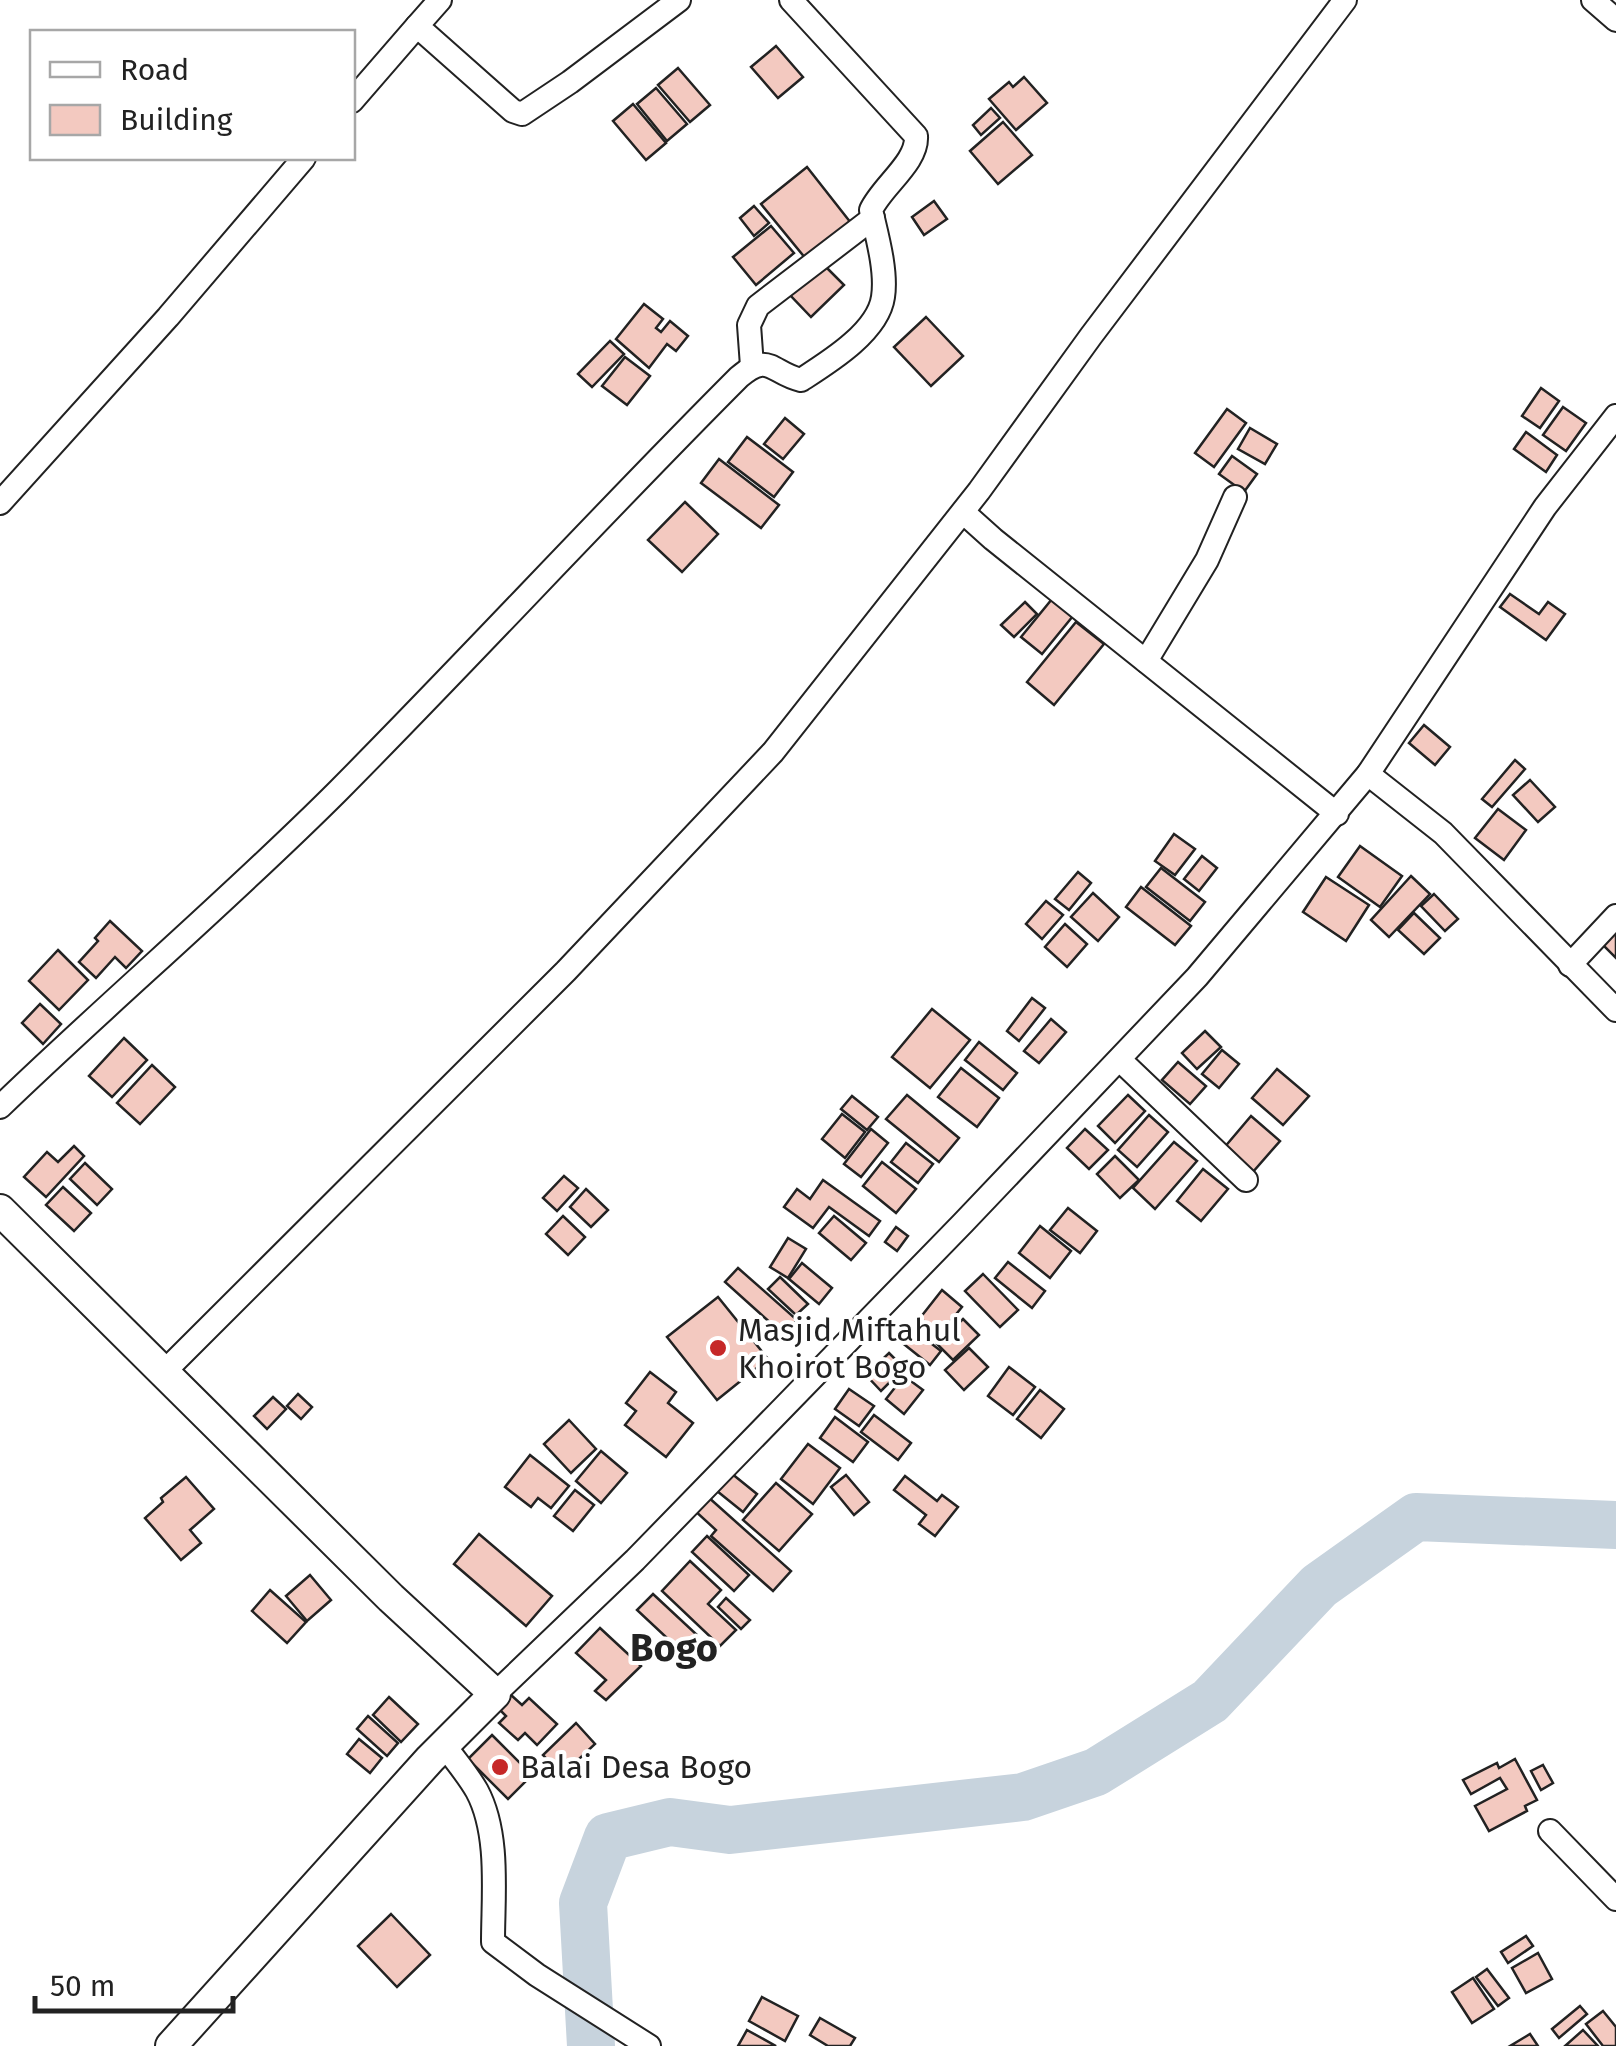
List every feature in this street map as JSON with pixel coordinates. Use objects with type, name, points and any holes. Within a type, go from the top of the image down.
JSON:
[{"type":"street","points":[[355,97],[440,0]]},
{"type":"street","points":[[416,26],[513,111],[522,114],[679,0]]},
{"type":"street","points":[[0,1107],[337,792],[624,492],[752,366],[768,364],[801,380],[856,340],[883,301],[871,210],[914,151],[916,136],[791,0]]},
{"type":"street","points":[[164,1372],[566,971],[699,834],[772,752],[963,512],[1346,0]]},
{"type":"street","points":[[1593,0],[1616,20]]},
{"type":"street","points":[[0,503],[168,317],[302,160]]},
{"type":"street","points":[[752,366],[750,325],[758,306],[873,218]]},
{"type":"street","points":[[172,2046],[444,1745],[635,1560],[1197,977],[1368,774],[1545,507],[1613,428]]},
{"type":"street","points":[[1146,661],[1207,560],[1235,497]]},
{"type":"street","points":[[963,512],[992,540],[1337,814]]},
{"type":"street","points":[[1368,774],[1442,833],[1616,1010]]},
{"type":"street","points":[[1570,964],[1616,916]]},
{"type":"street","points":[[1120,1060],[1246,1180]]},
{"type":"street","points":[[0,1210],[392,1598],[495,1694]]},
{"type":"street","points":[[444,1745],[486,1811],[493,1942],[537,1976],[649,2046]]},
{"type":"street","points":[[1550,1830],[1616,1899]]},
{"type":"building","points":[[776,46],[803,77],[778,98],[751,67]]},
{"type":"building","points":[[678,68],[710,105],[690,122],[658,85]]},
{"type":"building","points":[[1024,77],[1047,103],[1016,130],[989,99],[1009,82],[1013,87]]},
{"type":"building","points":[[656,88],[687,124],[667,141],[637,104]]},
{"type":"building","points":[[633,104],[666,143],[646,160],[613,121]]},
{"type":"building","points":[[991,108],[1000,118],[981,135],[973,125]]},
{"type":"building","points":[[1003,122],[1032,155],[998,184],[970,151]]},
{"type":"building","points":[[807,167],[851,223],[806,259],[761,204]]},
{"type":"building","points":[[934,201],[947,219],[924,235],[912,217]]},
{"type":"building","points":[[754,206],[769,223],[754,236],[740,218]]},
{"type":"building","points":[[771,226],[794,253],[756,285],[733,257]]},
{"type":"building","points":[[823,264],[844,285],[811,317],[790,295]]},
{"type":"building","points":[[644,304],[663,319],[656,328],[661,332],[670,321],[688,336],[676,351],[667,344],[649,368],[616,339]]},
{"type":"building","points":[[926,317],[963,356],[931,386],[894,347]]},
{"type":"building","points":[[610,341],[624,354],[592,387],[578,374]]},
{"type":"building","points":[[625,357],[650,376],[627,405],[602,386]]},
{"type":"building","points":[[1541,388],[1559,401],[1540,428],[1522,416]]},
{"type":"building","points":[[1563,407],[1586,423],[1566,451],[1543,435]]},
{"type":"building","points":[[1227,409],[1246,423],[1214,467],[1195,453]]},
{"type":"building","points":[[785,418],[804,434],[783,459],[764,444]]},
{"type":"building","points":[[1250,428],[1277,444],[1265,464],[1238,449]]},
{"type":"building","points":[[1526,432],[1557,455],[1546,472],[1514,449]]},
{"type":"building","points":[[747,437],[793,472],[774,497],[728,462]]},
{"type":"building","points":[[1232,456],[1257,474],[1244,492],[1219,474]]},
{"type":"building","points":[[719,459],[779,505],[761,528],[701,483]]},
{"type":"building","points":[[685,502],[718,534],[682,572],[648,540]]},
{"type":"building","points":[[1510,594],[1539,614],[1548,602],[1565,614],[1546,640],[1500,607]]},
{"type":"building","points":[[1052,599],[1073,616],[1042,654],[1021,637]]},
{"type":"building","points":[[1025,602],[1037,614],[1014,637],[1001,625]]},
{"type":"building","points":[[1076,622],[1104,644],[1054,705],[1027,682]]},
{"type":"building","points":[[1424,725],[1450,747],[1435,765],[1409,743]]},
{"type":"building","points":[[1515,760],[1525,769],[1492,807],[1482,799]]},
{"type":"building","points":[[1530,780],[1555,807],[1538,822],[1513,795]]},
{"type":"building","points":[[1498,809],[1526,830],[1504,860],[1475,838]]},
{"type":"building","points":[[1174,834],[1195,849],[1175,875],[1155,861]]},
{"type":"building","points":[[1360,846],[1402,876],[1380,907],[1338,877]]},
{"type":"building","points":[[1202,856],[1217,868],[1199,891],[1184,879]]},
{"type":"building","points":[[1161,868],[1205,902],[1190,921],[1146,887]]},
{"type":"building","points":[[1078,872],[1091,883],[1069,910],[1055,899]]},
{"type":"building","points":[[1411,876],[1430,894],[1389,937],[1371,920]]},
{"type":"building","points":[[1326,877],[1369,905],[1346,941],[1303,912]]},
{"type":"building","points":[[1141,887],[1191,926],[1175,945],[1126,907]]},
{"type":"building","points":[[1093,893],[1119,917],[1098,941],[1071,917]]},
{"type":"building","points":[[1434,894],[1458,919],[1445,931],[1421,906]]},
{"type":"building","points":[[1046,901],[1063,915],[1042,939],[1026,924]]},
{"type":"building","points":[[1414,913],[1440,938],[1424,954],[1398,930]]},
{"type":"building","points":[[110,921],[142,951],[126,968],[115,957],[96,978],[79,962]]},
{"type":"building","points":[[1616,922],[1616,958],[1599,941]]},
{"type":"building","points":[[1065,924],[1087,944],[1067,967],[1045,947]]},
{"type":"building","points":[[58,950],[88,980],[59,1010],[29,981]]},
{"type":"building","points":[[1032,998],[1045,1008],[1019,1041],[1007,1031]]},
{"type":"building","points":[[40,1004],[61,1024],[43,1044],[22,1023]]},
{"type":"building","points":[[932,1009],[970,1040],[930,1088],[892,1057]]},
{"type":"building","points":[[1051,1019],[1066,1032],[1039,1063],[1024,1051]]},
{"type":"building","points":[[1205,1031],[1221,1047],[1197,1069],[1182,1053]]},
{"type":"building","points":[[124,1038],[147,1060],[112,1097],[89,1076]]},
{"type":"building","points":[[979,1042],[1017,1073],[1003,1090],[965,1060]]},
{"type":"building","points":[[1222,1050],[1239,1064],[1219,1088],[1202,1074]]},
{"type":"building","points":[[1178,1062],[1206,1086],[1190,1104],[1162,1080]]},
{"type":"building","points":[[152,1065],[175,1087],[140,1124],[117,1103]]},
{"type":"building","points":[[961,1068],[999,1098],[977,1127],[938,1097]]},
{"type":"building","points":[[1277,1069],[1309,1096],[1283,1125],[1252,1098]]},
{"type":"building","points":[[907,1095],[959,1138],[939,1162],[886,1119]]},
{"type":"building","points":[[1128,1095],[1145,1111],[1115,1143],[1098,1126]]},
{"type":"building","points":[[852,1096],[878,1117],[867,1130],[841,1109]]},
{"type":"building","points":[[842,1114],[865,1132],[845,1158],[822,1139]]},
{"type":"building","points":[[1149,1115],[1168,1132],[1137,1167],[1118,1150]]},
{"type":"building","points":[[1251,1116],[1280,1141],[1252,1173],[1223,1149]]},
{"type":"building","points":[[871,1129],[888,1143],[861,1177],[844,1164]]},
{"type":"building","points":[[1085,1129],[1108,1150],[1089,1169],[1067,1148]]},
{"type":"building","points":[[1174,1142],[1197,1161],[1155,1209],[1133,1188]]},
{"type":"building","points":[[906,1143],[933,1164],[918,1183],[891,1162]]},
{"type":"building","points":[[74,1146],[84,1156],[46,1197],[24,1177],[47,1152],[58,1162]]},
{"type":"building","points":[[1115,1156],[1139,1180],[1120,1198],[1097,1174]]},
{"type":"building","points":[[882,1162],[916,1189],[896,1213],[863,1186]]},
{"type":"building","points":[[85,1163],[112,1189],[97,1205],[70,1179]]},
{"type":"building","points":[[1203,1169],[1228,1189],[1201,1221],[1177,1201]]},
{"type":"building","points":[[564,1176],[578,1188],[557,1211],[543,1198]]},
{"type":"building","points":[[823,1180],[880,1221],[869,1236],[829,1207],[813,1228],[784,1207],[797,1189],[810,1199]]},
{"type":"building","points":[[63,1187],[91,1213],[74,1231],[46,1205]]},
{"type":"building","points":[[586,1189],[608,1210],[591,1227],[570,1207]]},
{"type":"building","points":[[1068,1208],[1097,1231],[1080,1253],[1050,1230]]},
{"type":"building","points":[[563,1216],[585,1237],[568,1255],[546,1234]]},
{"type":"building","points":[[834,1216],[866,1243],[851,1260],[819,1233]]},
{"type":"building","points":[[1040,1226],[1071,1251],[1050,1278],[1019,1253]]},
{"type":"building","points":[[896,1227],[908,1236],[897,1251],[885,1242]]},
{"type":"building","points":[[788,1238],[806,1249],[788,1278],[770,1267]]},
{"type":"building","points":[[1008,1262],[1045,1291],[1032,1308],[995,1278]]},
{"type":"building","points":[[802,1263],[832,1288],[819,1304],[789,1279]]},
{"type":"building","points":[[738,1268],[797,1320],[784,1335],[725,1282]]},
{"type":"building","points":[[983,1274],[1018,1310],[1000,1327],[965,1291]]},
{"type":"building","points":[[780,1277],[808,1304],[796,1315],[768,1289]]},
{"type":"building","points":[[942,1290],[962,1307],[940,1334],[920,1318]]},
{"type":"building","name":"Masjid Miftahul Khoirot Bogo","points":[[718,1297],[768,1359],[717,1400],[667,1337]]},
{"type":"building","points":[[963,1319],[979,1335],[953,1360],[937,1344]]},
{"type":"building","points":[[911,1328],[941,1351],[930,1365],[900,1341]]},
{"type":"building","points":[[969,1348],[988,1367],[964,1390],[945,1370]]},
{"type":"building","points":[[889,1353],[904,1368],[881,1391],[866,1375]]},
{"type":"building","points":[[1009,1367],[1035,1387],[1013,1415],[988,1396]]},
{"type":"building","points":[[650,1372],[676,1392],[668,1403],[693,1423],[666,1457],[625,1425],[636,1411],[626,1403]]},
{"type":"building","points":[[904,1376],[923,1390],[904,1414],[886,1399]]},
{"type":"building","points":[[849,1389],[874,1406],[859,1426],[835,1409]]},
{"type":"building","points":[[1040,1390],[1064,1409],[1041,1438],[1017,1419]]},
{"type":"building","points":[[298,1394],[312,1407],[301,1419],[287,1406]]},
{"type":"building","points":[[273,1397],[286,1409],[267,1429],[254,1416]]},
{"type":"building","points":[[874,1415],[911,1443],[898,1460],[861,1432]]},
{"type":"building","points":[[835,1417],[868,1442],[853,1462],[820,1438]]},
{"type":"building","points":[[569,1420],[596,1449],[571,1473],[544,1444]]},
{"type":"building","points":[[808,1444],[840,1468],[813,1504],[781,1479]]},
{"type":"building","points":[[601,1451],[627,1473],[601,1503],[576,1481]]},
{"type":"building","points":[[530,1455],[569,1486],[551,1508],[538,1498],[531,1507],[505,1487]]},
{"type":"building","points":[[731,1473],[757,1494],[743,1512],[717,1491]]},
{"type":"building","points":[[846,1475],[869,1502],[854,1515],[831,1487]]},
{"type":"building","points":[[905,1476],[937,1501],[942,1495],[958,1507],[935,1536],[919,1524],[926,1515],[894,1490]]},
{"type":"building","points":[[186,1477],[214,1509],[190,1530],[201,1543],[181,1560],[145,1518]]},
{"type":"building","points":[[776,1483],[812,1514],[779,1551],[743,1520]]},
{"type":"building","points":[[575,1490],[594,1505],[573,1531],[554,1516]]},
{"type":"building","points":[[707,1496],[791,1571],[773,1591],[711,1536],[716,1530],[694,1510]]},
{"type":"building","points":[[479,1534],[552,1596],[526,1626],[454,1564]]},
{"type":"building","points":[[707,1536],[749,1575],[734,1591],[692,1552]]},
{"type":"building","points":[[690,1561],[721,1590],[708,1604],[736,1630],[720,1646],[662,1591]]},
{"type":"building","points":[[310,1575],[331,1600],[307,1621],[286,1596]]},
{"type":"building","points":[[270,1590],[306,1622],[287,1643],[252,1611]]},
{"type":"building","points":[[653,1594],[696,1634],[672,1658],[658,1645],[666,1637],[637,1610]]},
{"type":"building","points":[[726,1598],[750,1620],[741,1629],[718,1607]]},
{"type":"building","points":[[600,1628],[641,1666],[606,1700],[595,1691],[606,1680],[576,1653]]},
{"type":"building","name":"Balai Desa Bogo","points":[[511,1695],[522,1705],[529,1698],[557,1724],[537,1745],[525,1733],[518,1740],[499,1723],[506,1716],[498,1708]]},
{"type":"building","points":[[389,1697],[418,1724],[401,1742],[373,1715]]},
{"type":"building","points":[[368,1716],[398,1743],[387,1756],[357,1729]]},
{"type":"building","name":"Balai Desa Bogo","points":[[576,1723],[595,1744],[562,1775],[543,1755]]},
{"type":"building","name":"Balai Desa Bogo","points":[[492,1735],[532,1775],[508,1799],[468,1759]]},
{"type":"building","points":[[359,1739],[382,1758],[370,1773],[347,1754]]},
{"type":"building","points":[[1515,1759],[1537,1800],[1525,1806],[1527,1811],[1489,1831],[1475,1806],[1507,1789],[1500,1778],[1471,1794],[1463,1780],[1497,1763],[1499,1768]]},
{"type":"building","points":[[1543,1765],[1553,1783],[1541,1790],[1531,1771]]},
{"type":"building","points":[[391,1914],[430,1955],[397,1987],[358,1946]]},
{"type":"building","points":[[1526,1936],[1533,1946],[1508,1963],[1501,1952]]},
{"type":"building","points":[[1538,1953],[1552,1979],[1526,1993],[1512,1968]]},
{"type":"building","points":[[1487,1969],[1509,1998],[1498,2006],[1476,1977]]},
{"type":"building","points":[[1473,1978],[1494,2009],[1472,2023],[1452,1992]]},
{"type":"building","points":[[762,1997],[798,2016],[785,2041],[749,2021]]},
{"type":"building","points":[[1580,2006],[1587,2014],[1559,2038],[1552,2029]]},
{"type":"building","points":[[1603,2011],[1616,2027],[1616,2046],[1603,2046],[1586,2024]]},
{"type":"building","points":[[820,2018],[855,2038],[850,2046],[828,2046],[810,2035]]},
{"type":"building","points":[[747,2030],[776,2046],[738,2046]]},
{"type":"building","points":[[1583,2030],[1598,2046],[1565,2046]]},
{"type":"building","points":[[1530,2034],[1538,2046],[1510,2046]]},
{"type":"waterway","points":[[591,2046],[583,1903],[608,1837],[670,1822],[730,1830],[1023,1797],[1096,1772],[1210,1701],[1319,1586],[1416,1517],[1616,1525]]},
{"type":"place","name":"Masjid Miftahul Khoirot Bogo","points":[[718,1348]]},
{"type":"place","name":"Balai Desa Bogo","points":[[500,1767]]},
{"type":"district","name":"Bogo","points":[[674,1648]]}]
